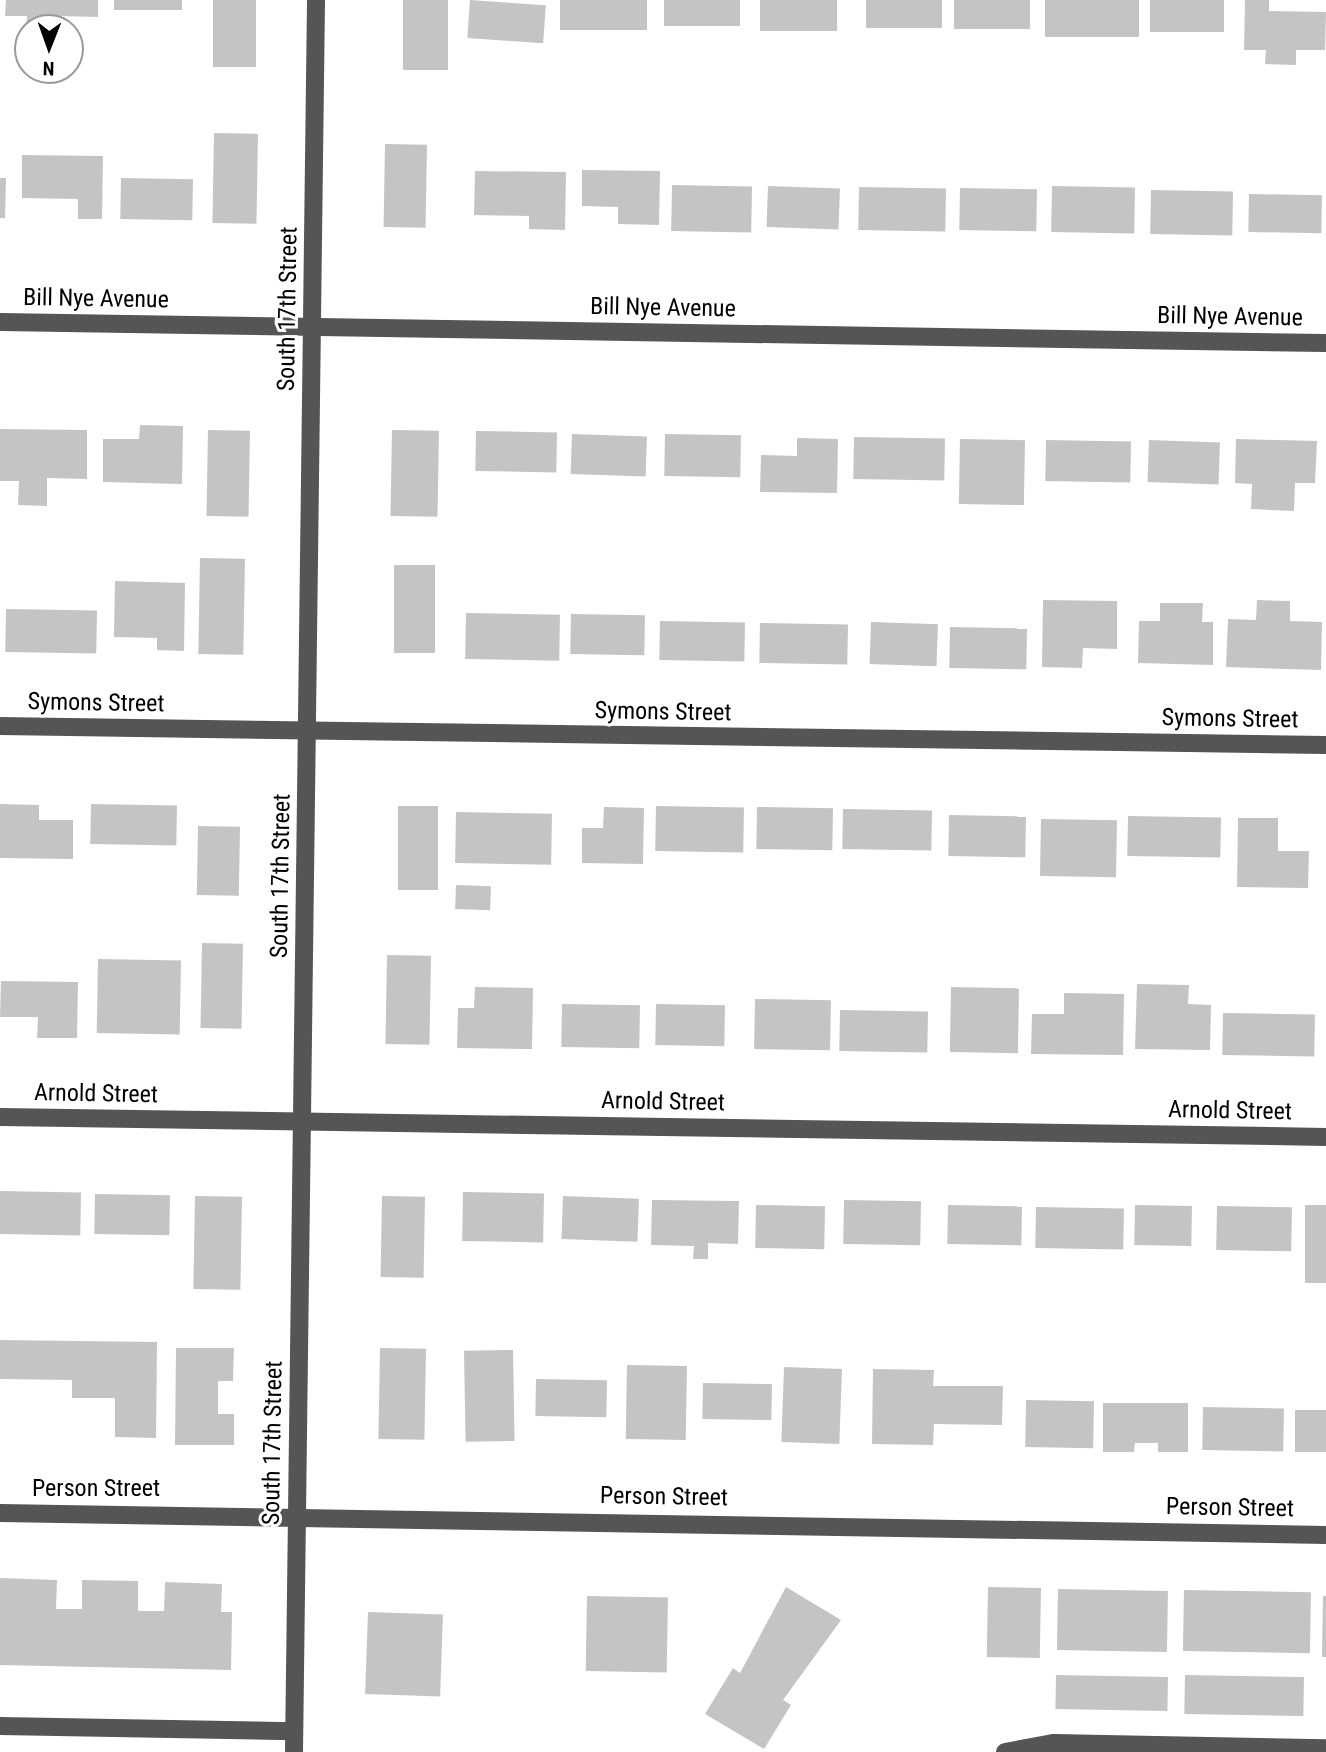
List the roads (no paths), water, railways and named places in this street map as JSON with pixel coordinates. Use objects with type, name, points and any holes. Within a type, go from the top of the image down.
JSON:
[{"type":"street","name":"South 17th Street","points":[[294,1752],[316,0]]},
{"type":"street","name":"Bill Nye Avenue","points":[[0,323],[1326,343]]},
{"type":"street","name":"Symons Street","points":[[0,726],[1326,745]]},
{"type":"street","name":"Arnold Street","points":[[0,1117],[1326,1137]]},
{"type":"street","name":"Person Street","points":[[0,1513],[297,1515],[1326,1535]]},
{"type":"street","points":[[0,1726],[294,1731]]},
{"type":"street","points":[[1005,1752],[1054,1743],[1326,1748]]}]
